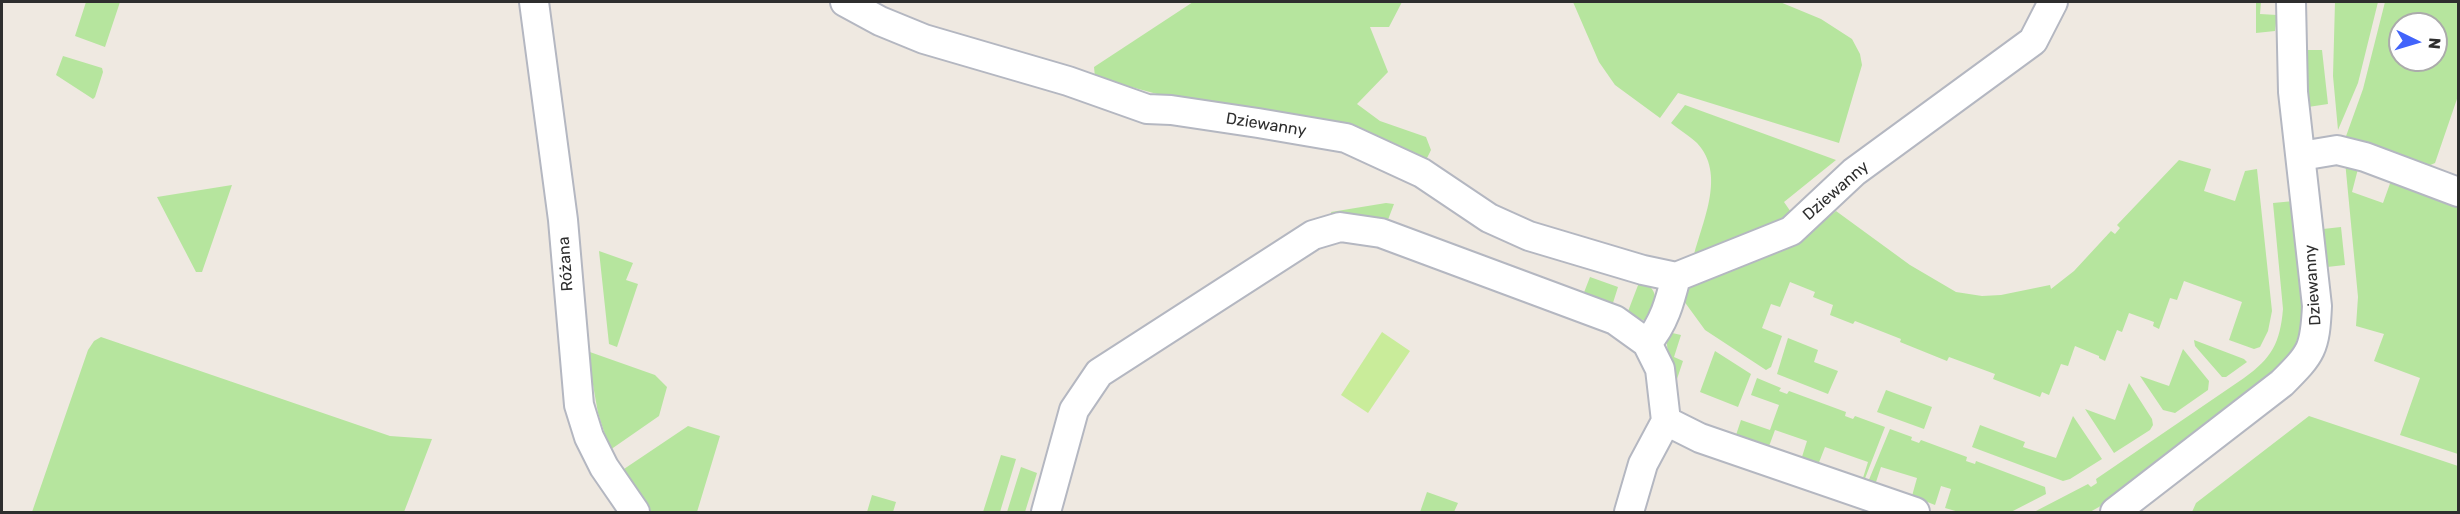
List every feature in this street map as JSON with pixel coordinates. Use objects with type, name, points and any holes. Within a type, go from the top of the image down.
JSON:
[{"type":"street","name":"Różana","points":[[534,2],[563,220],[579,405],[589,437],[604,467],[635,513]]},
{"type":"street","name":"Dziewanny","points":[[845,2],[880,21],[924,39],[1068,81],[1147,109],[1171,110],[1346,138],[1422,173],[1489,218],[1529,236],[1643,270],[1676,277],[1791,231],[1854,172],[2033,41],[2053,2]]},
{"type":"street","name":"Dziewanny","points":[[2115,513],[2165,471],[2246,412],[2282,382],[2304,360],[2316,338],[2317,306],[2292,72],[2291,2]]},
{"type":"street","points":[[2301,156],[2337,150],[2365,157],[2458,192]]},
{"type":"street","points":[[1046,513],[1074,410],[1099,373],[1313,235],[1340,227],[1381,233],[1604,315],[1616,320],[1647,343],[1660,369],[1666,421],[1643,464],[1629,513]]},
{"type":"street","points":[[1647,343],[1657,332],[1668,306],[1676,277]]},
{"type":"street","points":[[1666,421],[1700,438],[1915,513]]},
{"type":"green space","points":[[86,2],[120,2],[105,47],[75,36]]},
{"type":"green space","points":[[1193,2],[1402,2],[1389,27],[1370,27],[1388,72],[1357,104],[1380,121],[1426,137],[1431,150],[1424,164],[1347,127],[1275,111],[1197,105],[1095,77],[1094,67]]},
{"type":"green space","points":[[1573,2],[1780,2],[1821,19],[1852,39],[1860,54],[1862,65],[1839,143],[1678,93],[1660,118],[1615,85],[1599,62]]},
{"type":"green space","points":[[2256,2],[2261,2],[2260,14],[2277,15],[2275,31],[2256,33]]},
{"type":"green space","points":[[2335,2],[2378,2],[2358,83],[2338,130],[2333,76]]},
{"type":"green space","points":[[2385,2],[2458,2],[2458,96],[2435,163],[2419,170],[2345,139],[2363,89]]},
{"type":"green space","points":[[2306,50],[2322,50],[2328,104],[2308,107]]},
{"type":"green space","points":[[63,56],[102,68],[103,72],[93,99],[56,75]]},
{"type":"green space","points":[[1685,105],[1836,160],[1784,202],[1793,215],[1756,234],[1694,255],[1707,212],[1711,183],[1706,155],[1697,143],[1671,123]]},
{"type":"green space","points":[[2179,160],[2211,169],[2204,191],[2235,201],[2245,171],[2257,169],[2272,311],[2268,331],[2260,347],[2254,349],[2229,340],[2242,302],[2184,281],[2177,300],[2170,298],[2159,329],[2153,326],[2154,322],[2129,313],[2122,332],[2117,330],[2105,361],[2075,346],[2068,366],[2061,364],[2049,395],[2042,392],[2040,397],[1993,379],[1995,374],[1949,357],[1947,361],[1900,342],[1901,339],[1855,321],[1853,324],[1830,315],[1833,305],[1813,297],[1815,292],[1790,282],[1780,307],[1771,304],[1762,328],[1782,336],[1771,367],[1766,370],[1705,330],[1681,297],[1689,285],[1810,232],[1836,211],[1910,265],[1956,292],[1982,296],[2001,295],[2050,285],[2051,289],[2074,271],[2111,231],[2115,234],[2120,228],[2117,225]]},
{"type":"green space","points":[[2345,161],[2359,165],[2352,192],[2383,203],[2392,178],[2458,204],[2458,454],[2400,435],[2420,378],[2374,361],[2384,334],[2356,326],[2358,297]]},
{"type":"green space","points":[[232,185],[202,272],[196,272],[157,197]]},
{"type":"green space","points":[[2294,201],[2304,311],[2298,338],[2282,367],[2106,503],[2090,512],[2034,512],[2088,484],[2091,487],[2097,483],[2096,479],[2254,371],[2268,356],[2280,331],[2283,309],[2273,203]]},
{"type":"green space","points":[[1386,203],[1394,204],[1386,225],[1333,217],[1331,212]]},
{"type":"green space","points":[[2341,227],[2345,265],[2327,267],[2323,229]]},
{"type":"green space","points":[[599,251],[633,263],[626,280],[638,284],[617,347],[609,344]]},
{"type":"green space","points":[[1590,277],[1618,287],[1612,306],[1583,295]]},
{"type":"green space","points":[[1640,280],[1652,289],[1655,298],[1648,322],[1627,314]]},
{"type":"green space","points":[[1382,332],[1410,351],[1368,413],[1341,395]]},
{"type":"green space","points":[[1668,332],[1681,335],[1674,357],[1683,361],[1674,388],[1668,350]]},
{"type":"green space","points":[[101,337],[390,436],[432,439],[404,512],[32,512],[88,350],[94,341]]},
{"type":"green space","points":[[1788,338],[1818,350],[1814,362],[1838,371],[1828,394],[1777,374]]},
{"type":"green space","points":[[2194,340],[2247,362],[2226,377],[2222,377],[2195,346]]},
{"type":"green space","points":[[2183,349],[2209,381],[2208,390],[2175,413],[2163,410],[2140,376],[2169,386]]},
{"type":"green space","points":[[587,351],[655,375],[667,387],[659,416],[610,450],[598,413]]},
{"type":"green space","points":[[1715,351],[1751,374],[1738,407],[1700,392]]},
{"type":"green space","points":[[1757,378],[1781,388],[1779,391],[1787,394],[1789,391],[1846,412],[1845,416],[1853,419],[1855,416],[1885,427],[1864,481],[1862,481],[1868,462],[1825,447],[1818,465],[1801,460],[1807,441],[1775,430],[1768,449],[1735,438],[1741,420],[1770,430],[1779,405],[1751,395]]},
{"type":"green space","points":[[2129,383],[2152,419],[2153,425],[2150,430],[2114,453],[2085,409],[2115,420]]},
{"type":"green space","points":[[1886,390],[1932,407],[1924,429],[1877,412]]},
{"type":"green space","points":[[2073,416],[2102,459],[2070,479],[2063,481],[1972,447],[1980,425],[2025,442],[2023,447],[2056,458]]},
{"type":"green space","points":[[2309,416],[2458,466],[2458,512],[2192,512],[2196,503]]},
{"type":"green space","points":[[688,426],[720,436],[697,512],[650,512],[621,471]]},
{"type":"green space","points":[[1890,429],[1912,437],[1911,440],[1919,443],[1921,440],[1967,457],[1966,461],[1975,464],[1976,461],[2045,487],[2046,494],[2011,512],[1959,512],[1945,508],[1951,489],[1941,486],[1935,505],[1912,496],[1917,478],[1881,467],[1875,485],[1868,482]]},
{"type":"green space","points":[[1001,455],[1016,459],[1000,512],[983,512]]},
{"type":"green space","points":[[1021,467],[1037,473],[1025,512],[1007,512]]},
{"type":"green space","points":[[1427,492],[1458,503],[1454,512],[1420,512]]},
{"type":"green space","points":[[872,495],[896,502],[893,512],[867,512]]}]
